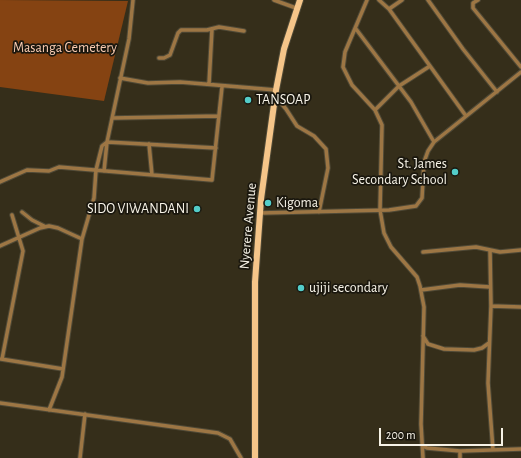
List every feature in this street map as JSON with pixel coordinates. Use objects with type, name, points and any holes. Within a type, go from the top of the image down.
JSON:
[{"type":"main road","name":"Nyerere Avenue","points":[[255,458],[255,282],[260,212],[276,93],[284,49],[296,8],[300,0]]},
{"type":"street","points":[[104,171],[107,142],[128,39],[133,0]]},
{"type":"street","points":[[274,0],[296,8]]},
{"type":"street","points":[[367,0],[345,52],[344,70],[352,85],[375,110],[382,125],[384,136],[380,210],[384,232],[390,247],[417,277],[421,290],[424,307],[422,334],[421,424],[423,458]]},
{"type":"street","points":[[379,0],[389,9],[466,116]]},
{"type":"street","points":[[389,9],[402,0]]},
{"type":"street","points":[[428,0],[463,50],[498,92]]},
{"type":"street","points":[[478,0],[473,4],[473,8],[521,67]]},
{"type":"street","points":[[159,58],[164,58],[170,54],[179,31],[212,29],[220,27],[244,31]]},
{"type":"street","points":[[209,84],[212,29]]},
{"type":"street","points":[[356,29],[422,119],[434,142]]},
{"type":"street","points":[[375,110],[399,86],[430,66]]},
{"type":"street","points":[[260,212],[380,210],[413,207],[419,204],[422,198],[424,162],[428,151],[434,142],[521,72]]},
{"type":"street","points":[[120,78],[148,83],[180,82],[209,84],[276,93],[297,126],[314,136],[326,149],[328,168],[319,212]]},
{"type":"street","points":[[0,182],[27,170],[49,171],[59,167],[212,180],[222,86]]},
{"type":"street","points":[[112,118],[219,116]]},
{"type":"street","points":[[49,410],[60,386],[82,239],[94,198],[96,170],[102,146],[107,142],[216,148]]},
{"type":"street","points":[[149,144],[152,175]]},
{"type":"street","points":[[22,212],[32,220],[45,227],[58,228],[82,239]]},
{"type":"street","points":[[12,215],[23,251],[23,256],[1,359],[63,369]]},
{"type":"street","points":[[0,246],[18,237],[45,227]]},
{"type":"street","points":[[422,252],[479,247],[504,252],[521,250]]},
{"type":"street","points":[[490,250],[491,306],[488,343],[488,383],[493,450]]},
{"type":"street","points":[[421,290],[460,285],[490,287]]},
{"type":"street","points":[[516,306],[521,303]]},
{"type":"street","points":[[491,306],[521,307]]},
{"type":"street","points":[[422,334],[428,344],[444,349],[474,350],[482,348],[488,343]]},
{"type":"street","points":[[1,404],[85,414],[218,433],[230,439],[242,458]]},
{"type":"street","points":[[80,458],[85,414]]},
{"type":"street","points":[[423,446],[427,448],[460,451],[521,449]]},
{"type":"street","points":[[460,451],[460,458]]},
{"type":"green space","name":"Masanga Cemetery","points":[[0,0],[128,1],[104,101],[0,87]]},
{"type":"place","name":"TANSOAP","points":[[248,100]]},
{"type":"place","name":"St. James Secondary School","points":[[455,172]]},
{"type":"place","name":"Kigoma","points":[[268,203]]},
{"type":"place","name":"SIDO VIWANDANI","points":[[197,209]]},
{"type":"place","name":"ujiji secondary","points":[[301,288]]}]
